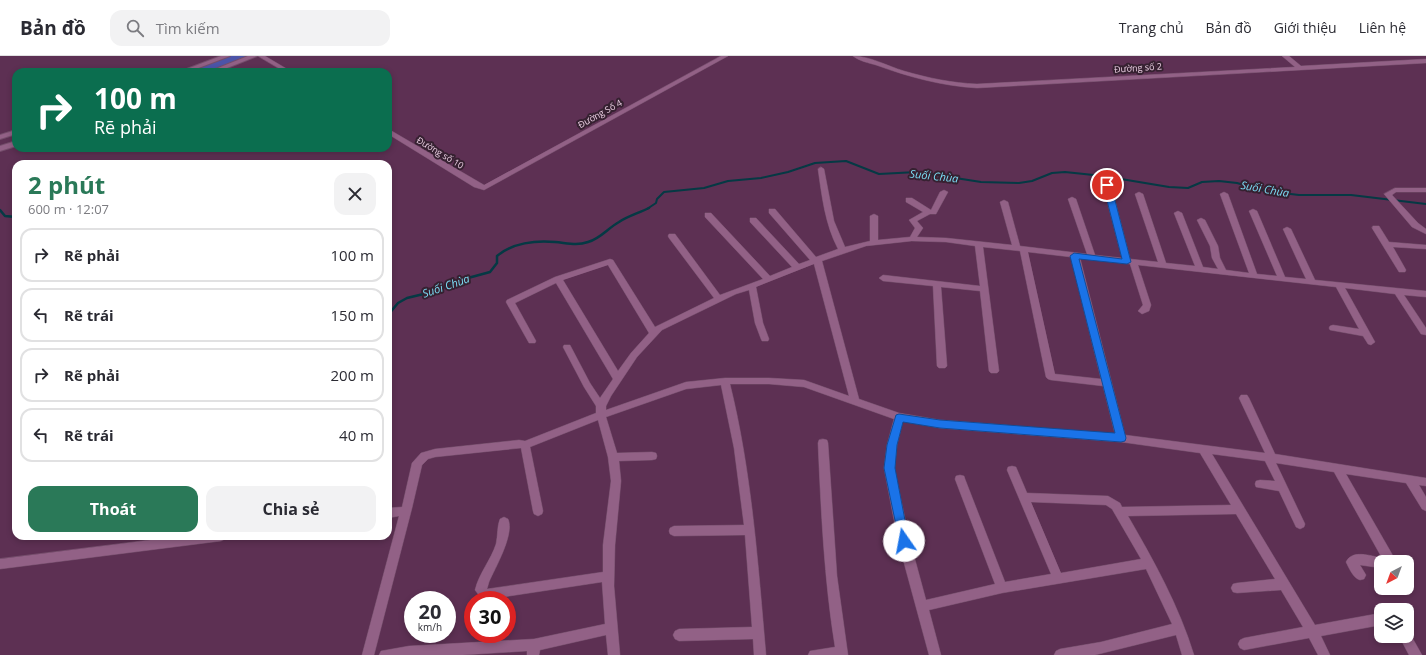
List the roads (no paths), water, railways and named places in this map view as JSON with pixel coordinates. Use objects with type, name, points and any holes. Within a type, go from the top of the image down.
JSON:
[{"type":"street","points":[[193,68],[227,56]]},
{"type":"street","points":[[222,68],[254,56]]},
{"type":"street","points":[[261,56],[282,68]]},
{"type":"street","name":"Đường Số 4","points":[[484,188],[725,56]]},
{"type":"street","name":"Đường số 2","points":[[856,56],[920,79],[968,86],[1426,61]]},
{"type":"street","points":[[1285,56],[1300,68]]},
{"type":"street","points":[[0,137],[12,133]]},
{"type":"street","name":"Đường số 10","points":[[392,133],[477,186],[484,188]]},
{"type":"street","points":[[0,149],[12,144]]},
{"type":"street","points":[[821,169],[828,212],[835,237],[842,250]]},
{"type":"street","points":[[1107,185],[1130,262],[1146,305],[1146,309],[1142,311]]},
{"type":"street","points":[[1426,190],[1395,190],[1388,194],[1397,202],[1415,225],[1426,232]]},
{"type":"street","points":[[912,239],[919,228],[913,220],[929,212],[933,212],[944,192]]},
{"type":"street","points":[[1139,194],[1163,265]]},
{"type":"street","points":[[1224,194],[1254,276]]},
{"type":"street","points":[[1072,199],[1092,258]]},
{"type":"street","points":[[908,200],[929,212]]},
{"type":"street","points":[[1004,202],[1020,249],[1051,377],[1108,383]]},
{"type":"street","points":[[772,211],[816,260],[855,402]]},
{"type":"street","points":[[1253,211],[1282,279]]},
{"type":"street","points":[[1178,213],[1200,270]]},
{"type":"street","points":[[708,215],[768,279]]},
{"type":"street","points":[[874,216],[874,243]]},
{"type":"street","points":[[754,220],[797,267]]},
{"type":"street","points":[[1201,220],[1214,246],[1216,258],[1223,272]]},
{"type":"street","points":[[1376,228],[1402,270]]},
{"type":"street","points":[[1287,229],[1312,282]]},
{"type":"street","points":[[672,236],[719,299]]},
{"type":"street","points":[[601,411],[607,394],[634,355],[660,328],[733,292],[752,286],[842,250],[874,243],[912,239],[941,240],[1426,294]]},
{"type":"street","points":[[979,244],[994,371]]},
{"type":"street","points":[[1387,244],[1426,247]]},
{"type":"street","points":[[1074,256],[1121,438]]},
{"type":"street","points":[[532,341],[510,302],[558,279],[610,262],[654,333]]},
{"type":"street","points":[[883,278],[984,289]]},
{"type":"street","points":[[558,279],[618,378]]},
{"type":"street","points":[[937,283],[942,366]]},
{"type":"street","points":[[1339,285],[1371,342]]},
{"type":"street","points":[[752,286],[759,323],[765,339]]},
{"type":"street","points":[[1398,292],[1424,332]]},
{"type":"street","points":[[1333,328],[1366,332]]},
{"type":"street","points":[[567,347],[601,411],[613,457],[616,481],[615,502],[609,545],[608,576],[614,655]]},
{"type":"street","points":[[368,655],[418,463],[425,456],[443,452],[519,444],[525,445],[601,411],[686,386],[725,381],[769,380],[804,384],[899,417],[940,424],[1121,438],[1270,457],[1426,482]]},
{"type":"street","points":[[725,381],[734,413],[747,497],[760,655]]},
{"type":"street","points":[[1244,398],[1300,524]]},
{"type":"street","points":[[899,417],[892,445],[890,468],[904,541],[935,655]]},
{"type":"street","points":[[814,655],[841,654],[836,624],[829,547],[823,443]]},
{"type":"street","points":[[525,445],[538,511]]},
{"type":"street","points":[[1203,448],[1312,631],[1324,655]]},
{"type":"street","points":[[613,457],[652,456]]},
{"type":"street","points":[[1338,469],[1386,555]]},
{"type":"street","points":[[1012,470],[1058,578]]},
{"type":"street","points":[[960,479],[1002,588]]},
{"type":"street","points":[[1410,480],[1426,506]]},
{"type":"street","points":[[1260,484],[1283,488]]},
{"type":"street","points":[[1024,497],[1108,501],[1113,503],[1120,512],[1149,563],[1180,628],[1188,655]]},
{"type":"street","points":[[1120,512],[1240,509]]},
{"type":"street","points":[[392,513],[406,511]]},
{"type":"street","points":[[504,522],[501,544],[483,582],[481,590],[485,594],[608,576]]},
{"type":"street","points":[[674,531],[749,530]]},
{"type":"street","points":[[0,564],[189,540]]},
{"type":"street","points":[[1360,575],[1352,562],[1353,560],[1356,558],[1374,562]]},
{"type":"street","points":[[922,606],[1002,588],[1149,563]]},
{"type":"street","points":[[1237,588],[1284,584]]},
{"type":"street","points":[[1244,644],[1374,620]]},
{"type":"street","points":[[385,655],[409,652],[533,650],[612,628]]},
{"type":"street","points":[[1060,655],[1103,651],[1180,628]]},
{"type":"street","points":[[679,635],[758,633]]},
{"type":"street","points":[[1409,643],[1416,655]]},
{"type":"waterway","name":"Suối Chùa","points":[[648,209],[656,203],[657,199],[664,192],[704,188],[728,181],[761,178],[788,172],[815,163],[846,161],[879,174],[917,172],[981,182],[1019,183],[1032,181],[1052,173],[1065,172],[1103,176],[1169,187],[1188,188],[1202,182],[1219,181],[1237,183],[1265,191],[1299,195],[1351,195],[1426,204]]},
{"type":"waterway","name":"Suối Chùa","points":[[392,310],[398,303],[407,298],[436,291],[457,281],[490,272],[497,263],[497,256],[517,245],[532,242],[580,244],[592,241],[615,224],[648,209]]},
{"type":"waterway","name":"Suối Chùa","points":[[0,210],[5,216],[12,217]]}]
